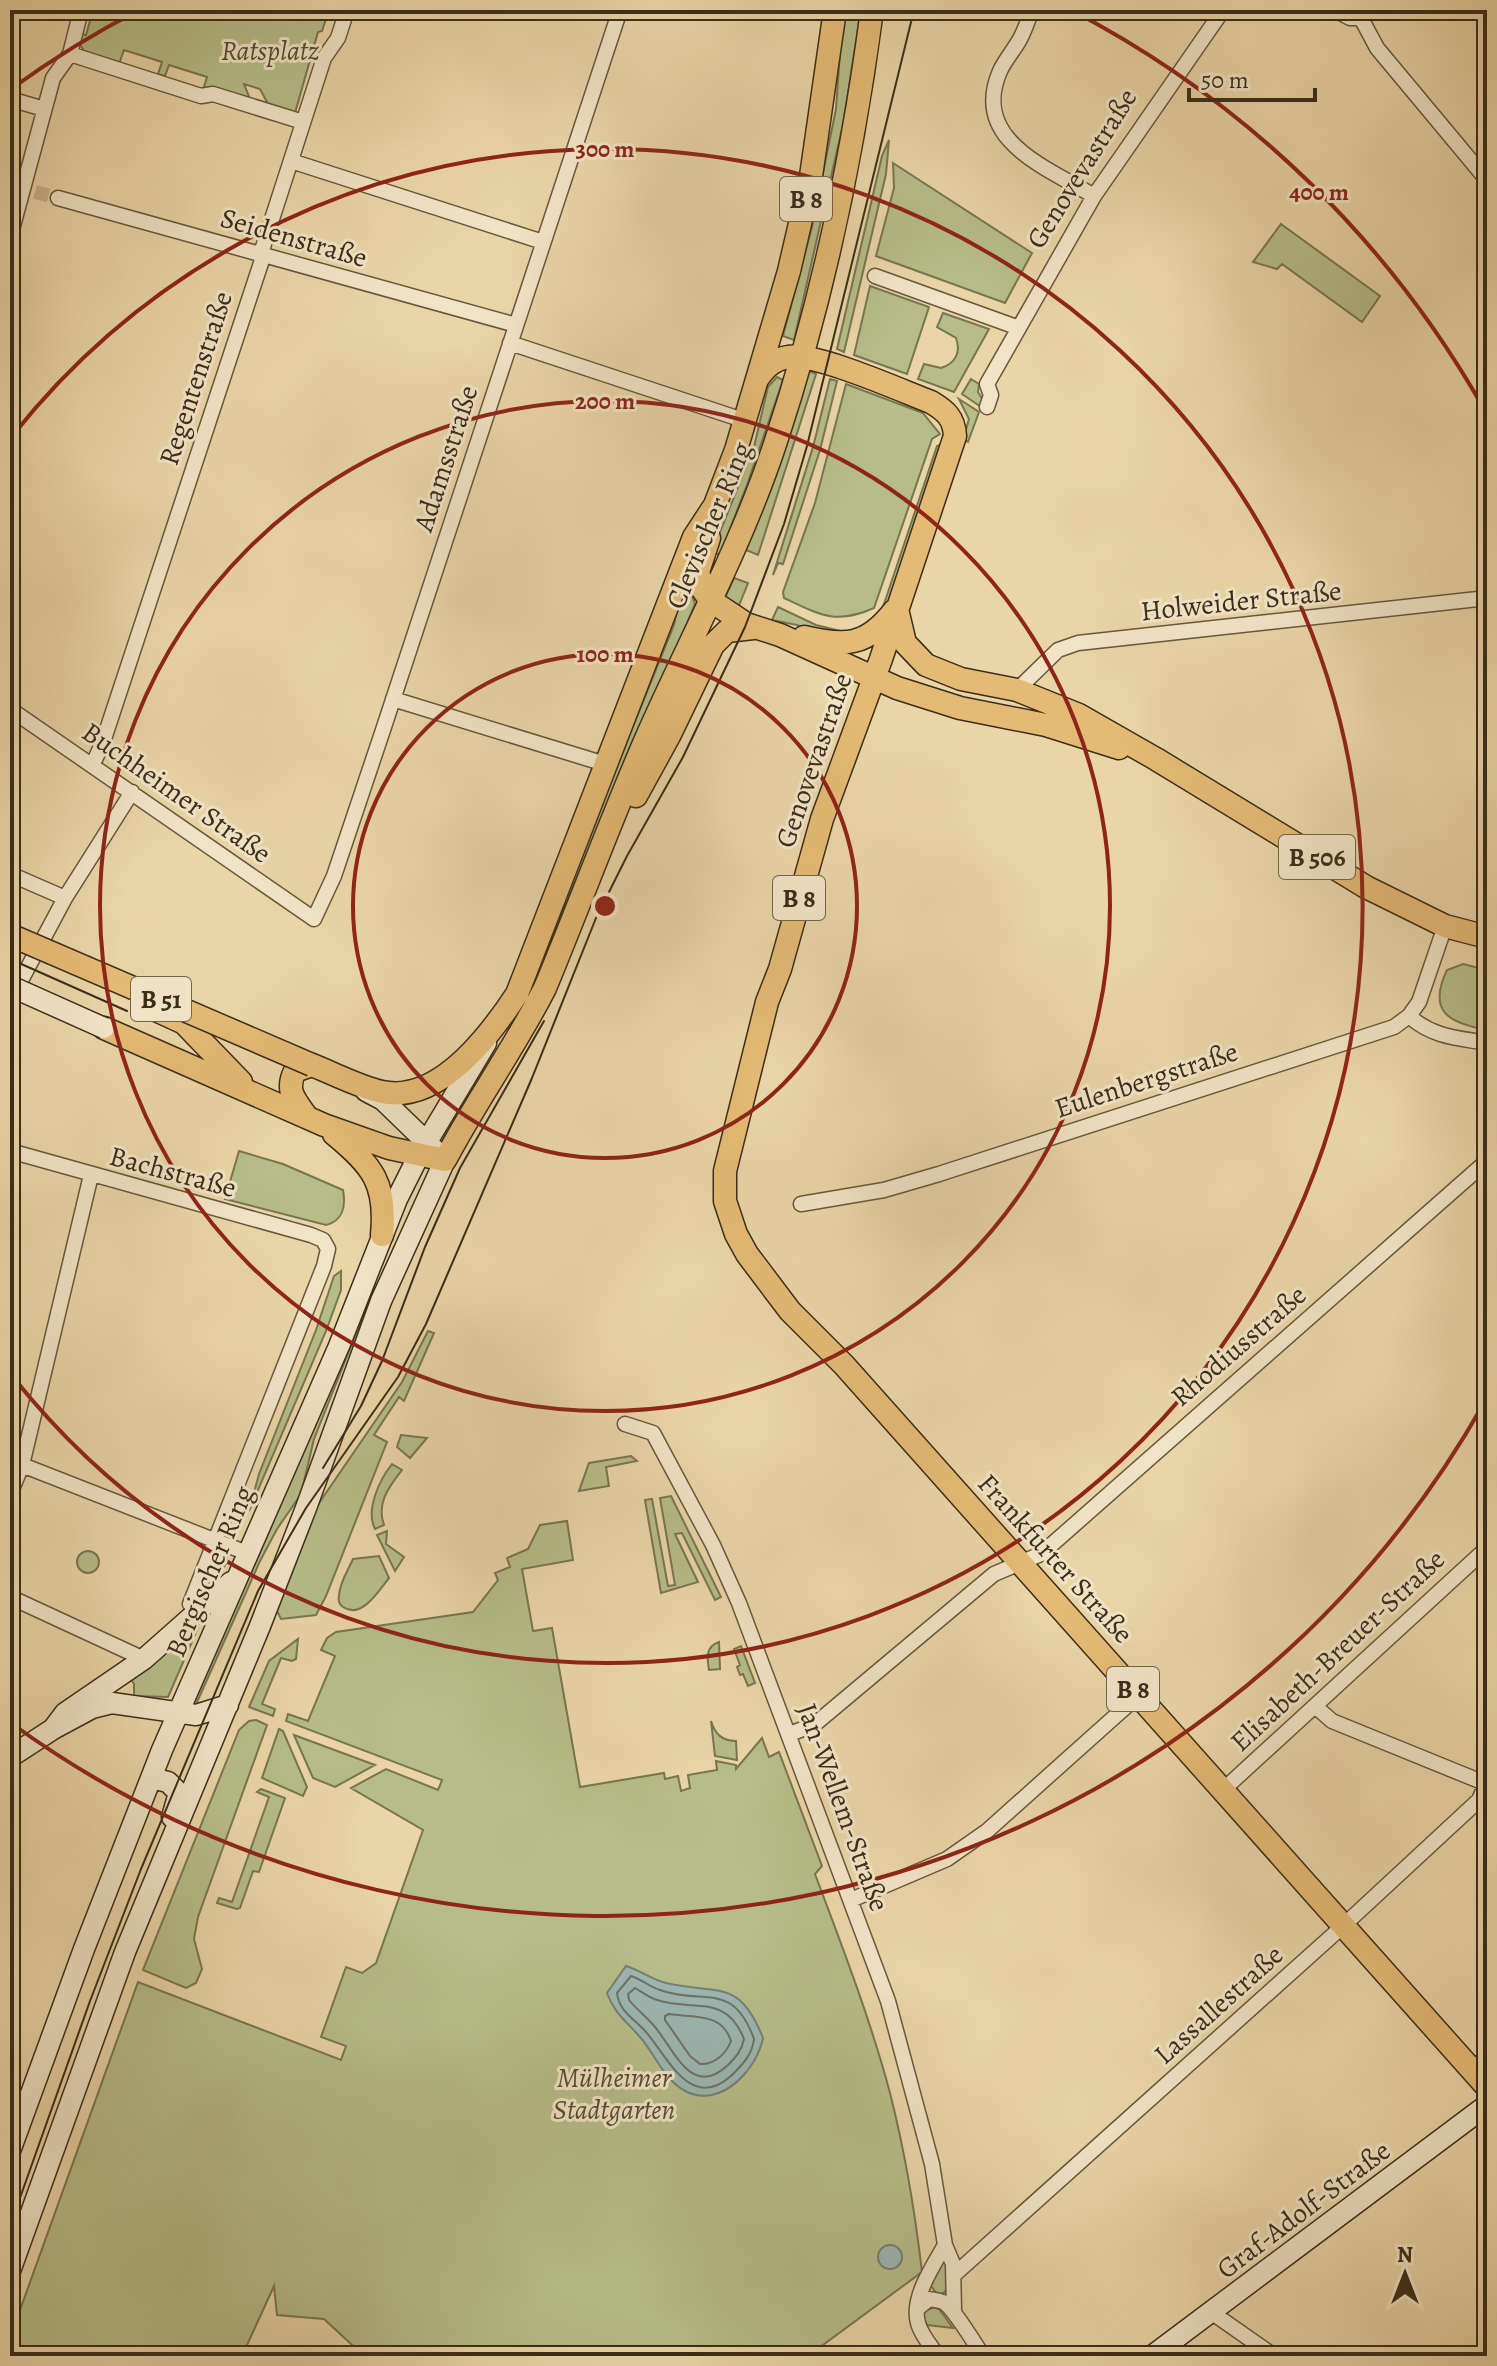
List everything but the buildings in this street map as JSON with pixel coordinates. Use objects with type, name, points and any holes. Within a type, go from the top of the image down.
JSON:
[{"type":"main road","name":"Clevischer Ring","points":[[494,1029],[517,994],[694,537],[715,505],[746,421],[809,188],[835,10]]},
{"type":"main road","name":"Clevischer Ring","points":[[445,1160],[476,1101],[533,1012],[644,744],[747,518],[775,444],[802,356],[832,231],[853,132],[872,10]]},
{"type":"main road","points":[[758,378],[776,360],[802,356]]},
{"type":"main road","name":"Genovevastraße","points":[[725,1201],[723,1183],[728,1151],[767,1002],[780,969],[823,813],[873,679],[955,436],[952,418],[931,402],[802,356]]},
{"type":"main road","points":[[715,505],[708,543],[698,572],[699,581],[710,600],[753,628],[780,635],[873,679],[961,679]]},
{"type":"main road","points":[[780,635],[840,644],[855,642],[883,625],[897,607]]},
{"type":"main road","name":"B 506","points":[[897,607],[900,631],[912,653],[926,665],[961,679],[1017,690],[1079,715],[1366,887],[1445,926],[1487,937]]},
{"type":"main road","points":[[592,874],[669,736],[713,645],[727,631],[753,628]]},
{"type":"main road","name":"B 506","points":[[873,679],[960,708],[1046,725],[1156,759]]},
{"type":"main road","name":"B 51","points":[[10,935],[382,1092],[403,1094],[433,1084],[494,1029]]},
{"type":"main road","name":"B 51","points":[[10,947],[184,1023],[249,1091]]},
{"type":"main road","name":"B 51","points":[[10,986],[316,1121],[423,1148],[445,1160]]},
{"type":"main road","name":"Bergischer Ring","points":[[10,2151],[14,2129],[162,1750],[339,1346],[382,1235],[423,1148],[494,1029]]},
{"type":"main road","points":[[312,1065],[295,1071],[289,1082],[290,1094],[316,1121],[352,1148],[373,1171],[384,1208],[382,1235]]},
{"type":"main road","name":"B 51","points":[[312,1065],[383,1100],[423,1148]]},
{"type":"main road","points":[[10,2271],[94,2035],[165,1852],[228,1705],[306,1508],[381,1301],[445,1160]]},
{"type":"main road","name":"Frankfurter Straße","points":[[725,1201],[740,1242],[767,1283],[844,1365],[1343,1926],[1479,2063],[1487,2087]]},
{"type":"main road","points":[[53,1729],[65,1713],[144,1659],[237,1577]]},
{"type":"main road","points":[[10,1757],[92,1708],[112,1703],[196,1715],[228,1705]]},
{"type":"main road","points":[[132,1704],[148,1715],[159,1728],[162,1750]]},
{"type":"main road","points":[[151,1778],[168,1782],[179,1793],[165,1833],[165,1852]]},
{"type":"main road","name":"Graf-Adolf-Straße","points":[[1152,2356],[1487,2105]]},
{"type":"street","points":[[10,237],[29,190],[53,78],[70,54],[81,10]]},
{"type":"street","name":"Regentenstraße","points":[[93,764],[103,742],[324,58],[338,38],[347,10]]},
{"type":"street","name":"Adamsstraße","points":[[314,919],[334,876],[620,10]]},
{"type":"street","points":[[1032,10],[1022,37],[1000,72],[993,98],[994,115],[1001,131],[1020,152],[1094,196]]},
{"type":"street","name":"Genovevastraße","points":[[987,407],[991,395],[987,384],[1094,196],[1223,10]]},
{"type":"street","points":[[1335,10],[1350,18],[1366,14],[1377,48],[1487,180]]},
{"type":"street","points":[[70,54],[201,96],[213,94],[303,122]]},
{"type":"street","points":[[10,99],[44,109]]},
{"type":"street","points":[[291,161],[543,242]]},
{"type":"street","name":"Seidenstraße","points":[[58,198],[516,325]]},
{"type":"street","points":[[875,276],[1019,328]]},
{"type":"street","points":[[510,343],[746,421]]},
{"type":"street","name":"Holweider Straße","points":[[1017,690],[1058,650],[1078,643],[1487,598]]},
{"type":"street","points":[[393,699],[605,764]]},
{"type":"street","name":"Buchheimer Straße","points":[[10,709],[314,919]]},
{"type":"street","points":[[10,1001],[65,898],[132,792]]},
{"type":"street","points":[[10,874],[65,898]]},
{"type":"street","points":[[1445,926],[1419,1002],[1409,1016],[1421,1027],[1438,1035],[1487,1043]]},
{"type":"street","name":"Eulenbergstraße","points":[[801,1204],[884,1190],[939,1174],[1394,1027],[1409,1016]]},
{"type":"street","name":"Bachstraße","points":[[10,1151],[323,1240]]},
{"type":"street","name":"Rhodiusstraße","points":[[790,1734],[815,1724],[994,1574],[1041,1554],[1487,1161]]},
{"type":"street","points":[[10,1494],[22,1465],[91,1175]]},
{"type":"street","name":"Bergischer Ring","points":[[197,1612],[190,1604],[324,1266],[328,1249],[323,1240]]},
{"type":"street","name":"Jan-Wellem-Straße","points":[[625,1424],[653,1433],[697,1515],[727,1575],[790,1734],[888,2001],[912,2084],[932,2164],[945,2245],[955,2274],[954,2311]]},
{"type":"street","points":[[22,1465],[247,1553]]},
{"type":"street","name":"Elisabeth-Breuer-Straße","points":[[1223,1790],[1487,1548]]},
{"type":"street","points":[[10,1597],[144,1659]]},
{"type":"street","points":[[851,1900],[947,1859],[987,1831],[1139,1695]]},
{"type":"street","points":[[1315,1706],[1332,1721],[1487,1784]]},
{"type":"street","name":"Lassallestraße","points":[[955,2274],[1343,1926],[1479,1800],[1487,1784]]},
{"type":"street","points":[[938,2356],[917,2322],[922,2288],[945,2245],[965,2257],[976,2255]]},
{"type":"street","points":[[917,2309],[929,2299],[943,2302],[954,2311],[983,2356]]},
{"type":"street","points":[[1211,2312],[1274,2356]]},
{"type":"green space","name":"Ratsplatz","points":[[93,10],[329,10],[322,31],[318,32],[295,113],[268,104],[260,89],[244,84],[250,99],[203,90],[207,77],[169,65],[165,76],[158,74],[162,62],[124,50],[119,64],[85,53],[78,41],[80,34],[86,35]]},
{"type":"green space","points":[[843,10],[861,10],[843,124],[794,340],[783,336],[812,227],[836,109]]},
{"type":"green space","points":[[889,140],[886,174],[844,352],[837,349],[882,156]]},
{"type":"green space","points":[[893,163],[1032,253],[1005,303],[876,256],[894,188]]},
{"type":"green space","points":[[1281,224],[1380,296],[1362,322],[1282,264],[1277,269],[1253,262]]},
{"type":"green space","points":[[870,286],[929,307],[907,374],[854,355]]},
{"type":"green space","points":[[943,313],[989,329],[954,392],[918,379],[924,364],[941,368],[956,356],[956,338],[937,327]]},
{"type":"green space","points":[[809,371],[816,374],[758,555],[746,550],[788,439]]},
{"type":"green space","points":[[777,377],[783,380],[720,555],[712,552],[754,447],[768,387]]},
{"type":"green space","points":[[830,379],[837,381],[820,450],[783,564],[778,563],[773,575],[813,447]]},
{"type":"green space","points":[[971,379],[979,384],[978,392],[983,400],[981,407],[962,394]]},
{"type":"green space","points":[[846,384],[923,413],[940,434],[932,439],[874,608],[838,617],[808,609],[784,598],[783,592],[815,503]]},
{"type":"green space","points":[[959,399],[979,412],[968,442],[963,440],[969,419]]},
{"type":"green space","points":[[942,444],[884,616],[860,628],[883,607],[937,446]]},
{"type":"green space","points":[[734,578],[748,583],[738,608],[725,598]]},
{"type":"green space","points":[[683,584],[688,584],[695,604],[536,990],[533,989],[543,949],[674,625]]},
{"type":"green space","points":[[778,607],[816,625],[844,632],[816,634],[797,625],[772,620]]},
{"type":"green space","points":[[1463,964],[1487,970],[1487,1030],[1452,1019],[1441,1006],[1441,984],[1447,970]]},
{"type":"green space","points":[[239,1151],[283,1164],[343,1190],[340,1216],[326,1225],[225,1199]]},
{"type":"green space","points":[[341,1271],[341,1290],[326,1331],[249,1511],[259,1474],[334,1276]]},
{"type":"green space","points":[[365,1302],[368,1304],[314,1439],[301,1494],[260,1561],[194,1709],[191,1705]]},
{"type":"green space","points":[[428,1331],[434,1333],[404,1401],[399,1397],[374,1435],[387,1442],[326,1596],[316,1615],[281,1619],[276,1609],[315,1509],[402,1382]]},
{"type":"green space","points":[[401,1435],[427,1438],[410,1458],[397,1447]]},
{"type":"green space","points":[[631,1456],[637,1461],[606,1467],[609,1486],[579,1491],[589,1463]]},
{"type":"green space","points":[[392,1464],[402,1470],[383,1502],[384,1525],[375,1529],[373,1504]]},
{"type":"green space","points":[[671,1496],[721,1597],[715,1600],[682,1533],[675,1534],[698,1582],[661,1593],[645,1500],[652,1499],[668,1586],[675,1585],[660,1498]]},
{"type":"green space","name":"Mülheimer Stadtgarten","points":[[567,1521],[573,1560],[522,1569],[533,1631],[552,1628],[580,1787],[664,1773],[665,1779],[678,1776],[681,1791],[690,1788],[688,1775],[717,1770],[716,1761],[736,1765],[736,1769],[762,1738],[769,1757],[779,1752],[822,1866],[815,1874],[865,2010],[890,2093],[909,2182],[922,2272],[808,2356],[364,2356],[324,2319],[277,2315],[274,2286],[242,2356],[10,2356],[15,2324],[138,1982],[341,2060],[346,2046],[321,2037],[346,1967],[362,1973],[376,1963],[423,1830],[351,1788],[386,1769],[438,1790],[442,1780],[286,1721],[288,1714],[308,1721],[335,1656],[321,1650],[327,1638],[336,1632],[473,1612],[498,1580],[495,1573],[510,1567],[507,1558],[528,1549],[540,1525]]},
{"type":"green space","points":[[387,1531],[386,1544],[404,1557],[395,1571],[377,1535]]},
{"type":"green space","points":[[88,1551],[96,1554],[99,1562],[96,1570],[88,1573],[80,1570],[77,1562],[80,1554]]},
{"type":"green space","points":[[220,1555],[227,1557],[227,1563],[203,1591],[214,1559]]},
{"type":"green space","points":[[379,1556],[389,1578],[364,1606],[357,1610],[343,1607],[339,1591],[353,1559]]},
{"type":"green space","points":[[198,1628],[168,1697],[134,1696],[134,1684],[130,1678]]},
{"type":"green space","points":[[298,1639],[296,1659],[281,1658],[262,1704],[275,1709],[273,1716],[249,1707],[269,1661]]},
{"type":"green space","points":[[719,1642],[720,1669],[709,1670],[709,1650]]},
{"type":"green space","points":[[741,1646],[755,1683],[748,1686],[737,1667],[740,1665],[734,1649]]},
{"type":"green space","points":[[256,1720],[267,1725],[198,1917],[194,1939],[202,1969],[196,1983],[186,1988],[143,1970],[239,1730],[249,1721]]},
{"type":"green space","points":[[711,1721],[720,1736],[736,1741],[737,1760],[715,1756]]},
{"type":"green space","points":[[279,1729],[283,1731],[307,1787],[303,1796],[262,1778]]},
{"type":"green space","points":[[294,1735],[375,1765],[335,1787],[313,1778]]},
{"type":"green space","points":[[261,1789],[285,1798],[259,1872],[253,1871],[237,1909],[217,1903],[219,1898],[232,1902],[269,1797],[257,1792]]},
{"type":"green space","points":[[940,2258],[947,2258],[948,2289],[937,2294],[931,2286]]},
{"type":"green space","points":[[934,2307],[953,2328],[927,2325],[923,2317],[925,2311]]},
{"type":"water","points":[[626,1966],[666,1983],[725,1992],[745,2005],[763,2038],[746,2073],[736,2083],[713,2095],[700,2096],[687,2092],[672,2082],[617,2011],[607,1993]]},
{"type":"water","points":[[890,2245],[898,2249],[902,2257],[898,2265],[890,2269],[882,2265],[878,2257],[882,2249]]},
{"type":"tunnel","points":[[35,192],[58,198]]},
{"type":"tram line","points":[[10,2226],[90,2001],[141,1869],[258,1591],[306,1508],[398,1377],[426,1324],[532,1078],[596,918],[683,757],[745,627],[784,524],[807,446],[914,10]]},
{"type":"tram line","points":[[10,959],[127,1011]]},
{"type":"tram line","points":[[323,1468],[361,1406],[382,1361],[425,1247],[460,1168],[544,1021]]}]
